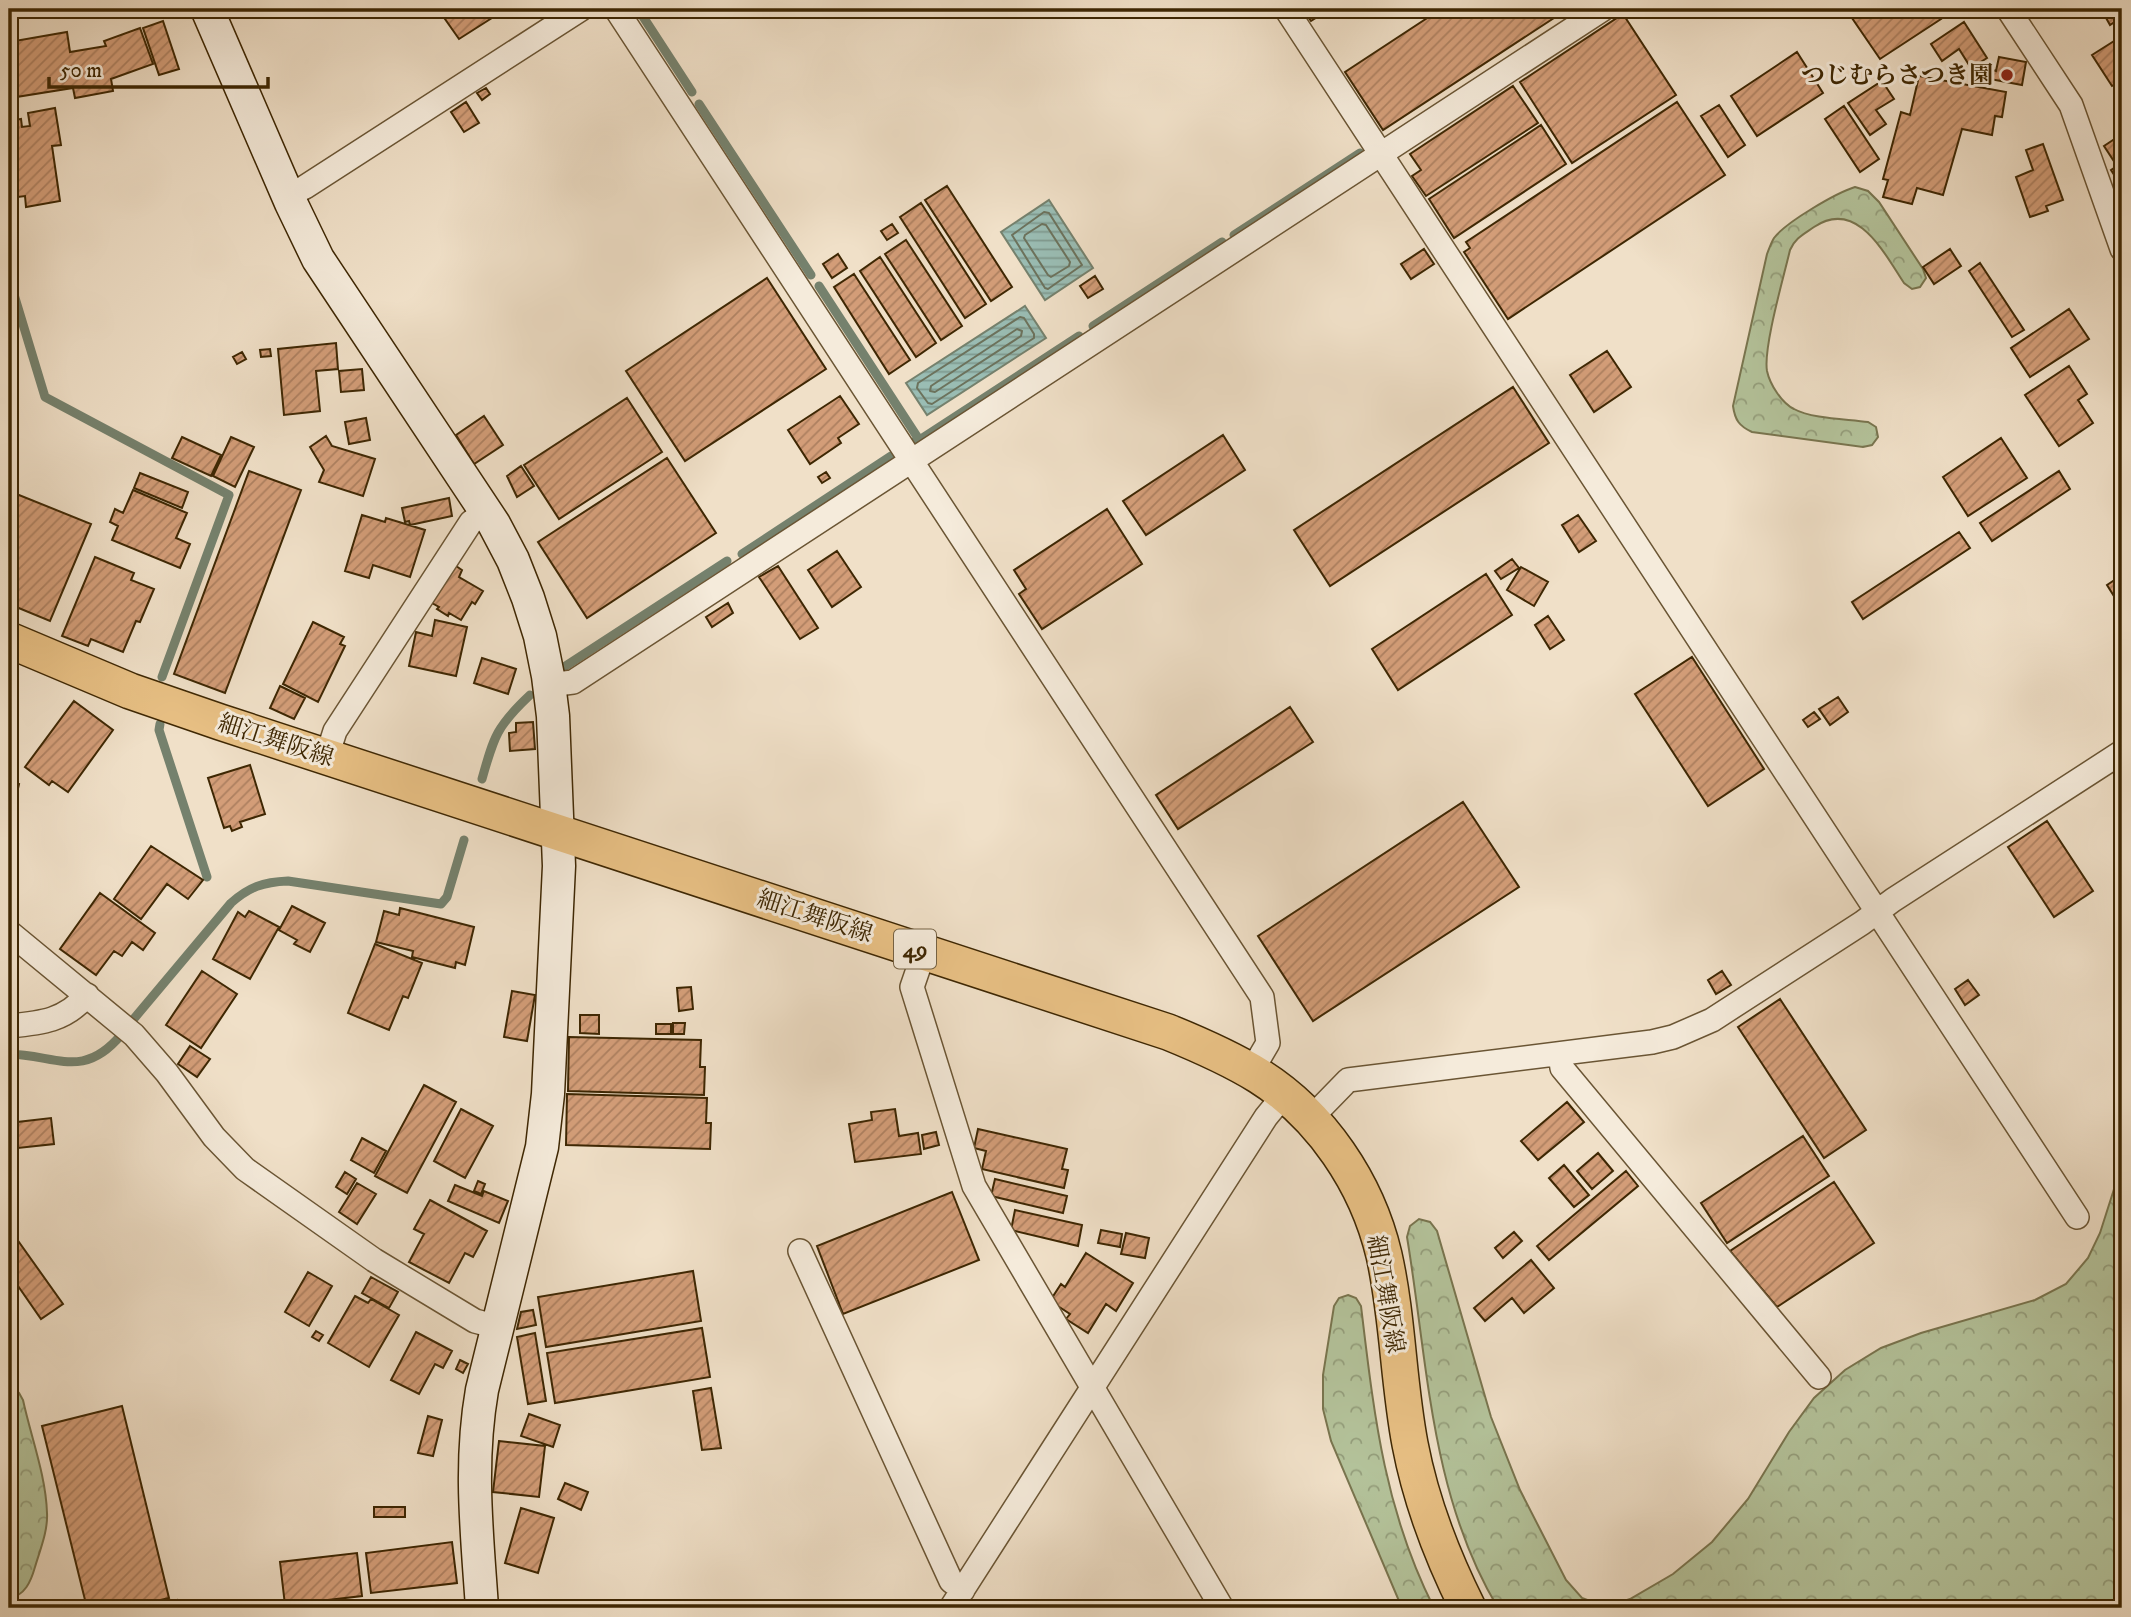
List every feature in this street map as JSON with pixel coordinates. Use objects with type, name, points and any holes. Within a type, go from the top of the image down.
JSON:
[{"type":"main road","name":"細江舞阪線","points":[[9,640],[130,691],[1168,1032],[1219,1054],[1251,1072],[1284,1095],[1310,1119],[1339,1154],[1358,1185],[1373,1219],[1384,1254],[1408,1433],[1420,1488],[1438,1541],[1468,1608]]},
{"type":"street","points":[[207,9],[287,196],[318,259],[486,512],[513,560],[540,636],[550,685],[559,866],[545,1121],[536,1174],[482,1390],[474,1451],[482,1608]]},
{"type":"street","points":[[287,196],[306,187],[581,9]]},
{"type":"street","points":[[616,9],[1262,997],[1268,1043],[1251,1072]]},
{"type":"street","points":[[1286,9],[2077,1217]]},
{"type":"street","points":[[550,685],[573,682],[1604,9]]},
{"type":"street","points":[[2008,9],[2071,105],[2122,249]]},
{"type":"street","points":[[327,756],[335,732],[471,522],[486,512]]},
{"type":"street","points":[[1310,1119],[1348,1080],[1652,1042],[1693,1030],[2122,752]]},
{"type":"street","points":[[9,932],[134,1035],[214,1137],[245,1169],[374,1260],[475,1321],[498,1327]]},
{"type":"street","points":[[924,952],[912,987],[974,1186],[1222,1608]]},
{"type":"street","points":[[9,1026],[57,1018],[76,1008],[87,995]]},
{"type":"street","points":[[1560,1054],[1562,1068],[1819,1377]]},
{"type":"street","points":[[957,1599],[1259,1128],[1284,1095]]},
{"type":"street","points":[[800,1251],[957,1599]]},
{"type":"green space","points":[[1855,187],[1868,191],[1879,202],[1923,269],[1926,278],[1920,287],[1912,289],[1904,283],[1878,244],[1856,224],[1843,219],[1829,220],[1814,227],[1797,239],[1790,250],[1771,329],[1767,371],[1777,393],[1794,409],[1820,417],[1868,422],[1876,427],[1878,437],[1872,445],[1863,447],[1752,432],[1738,422],[1733,406],[1770,246],[1780,231],[1800,216]]},
{"type":"green space","points":[[2122,1164],[2122,1608],[1498,1608],[1475,1565],[1458,1520],[1435,1427],[1407,1237],[1410,1226],[1419,1219],[1430,1222],[1437,1231],[1491,1417],[1520,1490],[1566,1580],[1582,1598],[1606,1607],[1630,1599],[1673,1574],[1712,1542],[1748,1499],[1789,1432],[1814,1398],[1845,1370],[1881,1348],[1921,1333],[2035,1300],[2066,1284],[2088,1258],[2100,1233]]},
{"type":"green space","points":[[1348,1295],[1356,1298],[1361,1306],[1377,1423],[1392,1497],[1417,1571],[1434,1608],[1402,1608],[1331,1441],[1323,1409],[1323,1375],[1334,1306],[1339,1298]]},
{"type":"green space","points":[[9,1384],[23,1400],[41,1471],[47,1520],[32,1577],[23,1591],[9,1598]]},
{"type":"water","points":[[1049,200],[1093,268],[1045,300],[1001,232]]},
{"type":"water","points":[[1025,306],[1046,338],[927,415],[906,383]]},
{"type":"building","points":[[461,9],[506,9],[459,39],[445,19]]},
{"type":"building","points":[[1302,9],[1330,9],[1311,21]]},
{"type":"building","points":[[1441,9],[1556,9],[1560,14],[1383,130],[1345,72]]},
{"type":"building","points":[[1866,9],[1934,9],[1941,19],[1880,59],[1852,18]]},
{"type":"building","points":[[2116,9],[2122,17],[2110,25],[2105,16]]},
{"type":"building","points":[[1623,14],[1676,95],[1572,163],[1520,82]]},
{"type":"building","points":[[163,21],[179,69],[159,75],[143,28]]},
{"type":"building","points":[[1964,22],[1987,58],[1971,68],[1959,49],[1942,61],[1931,44]]},
{"type":"building","points":[[140,28],[153,64],[111,79],[113,91],[75,98],[73,88],[10,98],[9,78],[15,77],[9,42],[67,32],[70,52],[106,46],[104,41]]},
{"type":"building","points":[[2122,36],[2122,80],[2112,86],[2092,55]]},
{"type":"building","points":[[1797,52],[1823,93],[1757,136],[1731,96]]},
{"type":"building","name":"つじむらさつき園","points":[[1999,57],[2026,62],[2022,85],[1990,79],[1992,70],[1996,71]]},
{"type":"building","points":[[1919,76],[2006,92],[2002,117],[1995,116],[1992,135],[1962,129],[1943,195],[1917,188],[1912,204],[1883,197],[1888,180],[1883,179],[1901,112],[1910,115]]},
{"type":"building","points":[[1882,81],[1894,99],[1876,110],[1886,124],[1870,135],[1848,103]]},
{"type":"building","points":[[1513,86],[1538,123],[1426,196],[1412,176],[1421,170],[1410,154]]},
{"type":"building","points":[[486,88],[490,94],[482,100],[477,93]]},
{"type":"building","points":[[466,102],[479,123],[464,132],[451,112]]},
{"type":"building","points":[[1677,102],[1725,175],[1508,319],[1464,252],[1470,248],[1466,242]]},
{"type":"building","points":[[1719,105],[1745,145],[1728,157],[1701,116]]},
{"type":"building","points":[[1844,106],[1879,159],[1860,172],[1825,119]]},
{"type":"building","points":[[55,108],[61,145],[52,146],[60,201],[26,207],[25,196],[9,198],[9,121],[21,119],[22,127],[30,126],[28,113]]},
{"type":"building","points":[[1541,125],[1566,164],[1454,238],[1429,199]]},
{"type":"building","points":[[2122,134],[2122,187],[2111,170],[2117,166],[2104,146]]},
{"type":"building","points":[[2043,144],[2063,200],[2046,206],[2048,211],[2030,217],[2016,177],[2033,170],[2026,150]]},
{"type":"building","points":[[947,186],[1012,287],[991,301],[925,200]]},
{"type":"building","points":[[921,203],[986,304],[965,318],[900,217]]},
{"type":"building","points":[[892,224],[898,233],[887,240],[881,231]]},
{"type":"building","points":[[906,240],[962,326],[941,340],[885,254]]},
{"type":"building","points":[[1424,249],[1434,264],[1411,279],[1401,264]]},
{"type":"building","points":[[1950,249],[1961,266],[1934,284],[1923,267]]},
{"type":"building","points":[[838,254],[847,268],[832,278],[823,264]]},
{"type":"building","points":[[880,257],[936,343],[916,357],[860,271]]},
{"type":"building","points":[[1980,263],[2024,330],[2012,337],[1969,271]]},
{"type":"building","points":[[854,274],[910,360],[889,374],[834,287]]},
{"type":"building","points":[[1095,276],[1103,289],[1088,298],[1080,286]]},
{"type":"building","points":[[767,278],[826,369],[685,461],[626,371]]},
{"type":"building","points":[[2069,309],[2089,339],[2030,377],[2011,348]]},
{"type":"building","points":[[336,343],[338,369],[316,371],[320,411],[284,415],[278,349]]},
{"type":"building","points":[[270,349],[271,356],[261,357],[260,350]]},
{"type":"building","points":[[1607,351],[1631,387],[1594,412],[1570,375]]},
{"type":"building","points":[[242,352],[246,359],[237,364],[233,357]]},
{"type":"building","points":[[2069,366],[2087,394],[2078,400],[2093,423],[2059,446],[2025,395]]},
{"type":"building","points":[[362,369],[364,390],[341,392],[339,371]]},
{"type":"building","points":[[1513,387],[1549,443],[1330,586],[1294,530]]},
{"type":"building","points":[[840,396],[859,424],[838,438],[841,443],[810,464],[788,430]]},
{"type":"building","points":[[627,398],[662,452],[559,519],[524,465]]},
{"type":"building","points":[[484,416],[503,445],[474,464],[456,435]]},
{"type":"building","points":[[366,418],[370,440],[349,444],[345,422]]},
{"type":"building","points":[[1223,435],[1245,470],[1146,535],[1123,501]]},
{"type":"building","points":[[326,436],[332,446],[375,459],[363,496],[319,482],[324,470],[310,447]]},
{"type":"building","points":[[182,437],[221,455],[211,476],[172,458]]},
{"type":"building","points":[[231,437],[254,447],[235,487],[213,476]]},
{"type":"building","points":[[2001,438],[2027,478],[1968,516],[1943,477]]},
{"type":"building","points":[[667,458],[716,533],[587,618],[538,542]]},
{"type":"building","points":[[521,466],[534,486],[517,497],[507,476]]},
{"type":"building","points":[[249,471],[301,490],[225,693],[174,674]]},
{"type":"building","points":[[2059,471],[2070,489],[1992,541],[1980,523]]},
{"type":"building","points":[[826,472],[830,478],[822,483],[818,477]]},
{"type":"building","points":[[140,473],[188,492],[182,508],[134,488]]},
{"type":"building","points":[[133,490],[187,513],[176,538],[190,544],[180,568],[112,540],[118,526],[110,522],[115,509],[123,513]]},
{"type":"building","points":[[9,491],[91,524],[50,621],[9,604]]},
{"type":"building","points":[[449,498],[452,516],[410,525],[409,521],[405,522],[402,508]]},
{"type":"building","points":[[1107,509],[1142,564],[1042,629],[1019,594],[1026,589],[1014,570]]},
{"type":"building","points":[[362,515],[385,522],[386,518],[425,530],[410,577],[373,565],[369,578],[345,571]]},
{"type":"building","points":[[1578,515],[1596,541],[1579,552],[1562,525]]},
{"type":"building","points":[[1959,532],[1970,548],[1863,619],[1852,602]]},
{"type":"building","points":[[837,551],[861,587],[832,607],[808,570]]},
{"type":"building","points":[[95,557],[134,573],[131,580],[154,589],[123,652],[91,639],[88,646],[62,636]]},
{"type":"building","points":[[1512,559],[1519,568],[1501,579],[1495,571]]},
{"type":"building","points":[[453,564],[462,570],[459,577],[483,591],[475,604],[472,602],[461,620],[449,613],[448,616],[430,602]]},
{"type":"building","points":[[778,566],[818,628],[800,639],[759,577]]},
{"type":"building","points":[[1521,567],[1548,582],[1534,606],[1507,590]]},
{"type":"building","points":[[1486,574],[1512,615],[1398,690],[1372,649]]},
{"type":"building","points":[[2122,575],[2122,609],[2107,585]]},
{"type":"building","points":[[728,603],[733,613],[712,627],[706,617]]},
{"type":"building","points":[[1548,616],[1564,640],[1550,649],[1535,625]]},
{"type":"building","points":[[435,620],[467,627],[456,676],[409,666],[416,632],[432,636]]},
{"type":"building","points":[[313,622],[344,637],[340,644],[345,646],[318,702],[283,684]]},
{"type":"building","points":[[1692,657],[1764,769],[1708,806],[1635,694]]},
{"type":"building","points":[[482,658],[516,669],[508,694],[474,683]]},
{"type":"building","points":[[280,686],[305,698],[294,719],[270,708]]},
{"type":"building","points":[[1838,697],[1848,712],[1830,725],[1819,709]]},
{"type":"building","points":[[74,701],[113,730],[68,792],[52,781],[49,785],[25,767]]},
{"type":"building","points":[[1290,707],[1313,742],[1178,829],[1156,795]]},
{"type":"building","points":[[1814,712],[1820,719],[1808,727],[1803,720]]},
{"type":"building","points":[[533,722],[535,749],[510,751],[509,733],[516,732],[516,723]]},
{"type":"building","points":[[250,765],[265,814],[240,822],[242,827],[232,831],[230,826],[224,828],[208,778]]},
{"type":"building","points":[[9,782],[19,784],[9,829]]},
{"type":"building","points":[[1463,802],[1519,887],[1313,1021],[1258,936]]},
{"type":"building","points":[[2047,821],[2093,891],[2054,917],[2008,847]]},
{"type":"building","points":[[151,846],[203,880],[188,899],[167,884],[141,919],[114,899]]},
{"type":"building","points":[[100,893],[155,933],[143,950],[132,942],[122,956],[114,951],[96,975],[60,949]]},
{"type":"building","points":[[292,906],[325,923],[310,952],[294,944],[297,940],[279,930]]},
{"type":"building","points":[[400,908],[474,927],[465,965],[456,962],[455,968],[412,957],[413,951],[376,942],[384,911],[399,915]]},
{"type":"building","points":[[249,911],[279,927],[250,979],[213,959],[238,912],[245,917]]},
{"type":"building","points":[[375,944],[422,963],[408,998],[403,996],[389,1030],[348,1013]]},
{"type":"building","points":[[202,971],[237,994],[201,1048],[166,1025]]},
{"type":"building","points":[[1722,971],[1731,985],[1716,994],[1708,980]]},
{"type":"building","points":[[1968,980],[1979,995],[1965,1005],[1955,989]]},
{"type":"building","points":[[691,987],[693,1009],[679,1011],[677,988]]},
{"type":"building","points":[[512,991],[535,995],[527,1041],[504,1037]]},
{"type":"building","points":[[1780,999],[1866,1130],[1824,1158],[1738,1027]]},
{"type":"building","points":[[580,1015],[599,1015],[599,1034],[580,1033]]},
{"type":"building","points":[[673,1023],[685,1023],[684,1034],[673,1034]]},
{"type":"building","points":[[656,1024],[671,1024],[671,1034],[656,1034]]},
{"type":"building","points":[[569,1037],[701,1040],[700,1067],[705,1067],[704,1095],[568,1091]]},
{"type":"building","points":[[190,1046],[210,1059],[197,1077],[178,1064]]},
{"type":"building","points":[[424,1085],[456,1102],[407,1193],[375,1176]]},
{"type":"building","points":[[567,1094],[707,1098],[706,1123],[711,1123],[710,1149],[566,1145]]},
{"type":"building","points":[[1567,1102],[1584,1122],[1538,1160],[1521,1141]]},
{"type":"building","points":[[461,1109],[493,1126],[465,1178],[434,1161]]},
{"type":"building","points":[[895,1109],[899,1136],[918,1133],[921,1154],[855,1162],[849,1124],[872,1120],[871,1112]]},
{"type":"building","points":[[51,1118],[54,1144],[9,1149],[9,1123]]},
{"type":"building","points":[[978,1129],[1067,1149],[1062,1169],[1068,1170],[1064,1188],[982,1169],[986,1151],[974,1148]]},
{"type":"building","points":[[936,1132],[939,1145],[924,1149],[922,1135]]},
{"type":"building","points":[[1803,1136],[1829,1176],[1727,1243],[1701,1203]]},
{"type":"building","points":[[362,1138],[386,1151],[374,1173],[351,1160]]},
{"type":"building","points":[[1598,1153],[1613,1171],[1592,1189],[1577,1171]]},
{"type":"building","points":[[1564,1165],[1589,1195],[1574,1207],[1549,1178]]},
{"type":"building","points":[[1626,1171],[1638,1186],[1549,1260],[1537,1246]]},
{"type":"building","points":[[345,1172],[356,1179],[347,1194],[336,1187]]},
{"type":"building","points":[[995,1179],[1067,1196],[1063,1213],[991,1196]]},
{"type":"building","points":[[478,1181],[485,1184],[481,1194],[474,1191]]},
{"type":"building","points":[[1834,1182],[1874,1243],[1777,1307],[1730,1251]]},
{"type":"building","points":[[357,1183],[376,1194],[357,1224],[339,1212]]},
{"type":"building","points":[[455,1185],[482,1196],[484,1191],[508,1201],[499,1223],[448,1201]]},
{"type":"building","points":[[952,1192],[979,1260],[843,1314],[817,1246]]},
{"type":"building","points":[[430,1200],[487,1231],[473,1257],[465,1253],[449,1283],[409,1262],[424,1234],[414,1229]]},
{"type":"building","points":[[1015,1210],[1082,1225],[1078,1246],[1011,1230]]},
{"type":"building","points":[[9,1228],[63,1304],[41,1319],[9,1273]]},
{"type":"building","points":[[1101,1230],[1122,1234],[1120,1247],[1098,1243]]},
{"type":"building","points":[[1514,1232],[1522,1241],[1503,1258],[1495,1248]]},
{"type":"building","points":[[1126,1233],[1149,1238],[1145,1258],[1121,1254]]},
{"type":"building","points":[[1086,1253],[1133,1283],[1116,1311],[1106,1304],[1088,1333],[1066,1319],[1070,1314],[1050,1301],[1061,1284],[1065,1287]]},
{"type":"building","points":[[1531,1260],[1554,1288],[1524,1313],[1512,1298],[1485,1321],[1474,1308]]},
{"type":"building","points":[[693,1271],[701,1321],[546,1347],[538,1297]]},
{"type":"building","points":[[308,1272],[332,1286],[309,1326],[285,1312]]},
{"type":"building","points":[[371,1277],[398,1292],[389,1308],[362,1293]]},
{"type":"building","points":[[355,1296],[368,1303],[371,1299],[399,1315],[369,1367],[328,1343]]},
{"type":"building","points":[[533,1310],[536,1325],[517,1329],[521,1312]]},
{"type":"building","points":[[702,1328],[710,1377],[555,1403],[547,1353]]},
{"type":"building","points":[[316,1331],[323,1335],[319,1341],[312,1337]]},
{"type":"building","points":[[416,1332],[452,1351],[443,1368],[435,1364],[419,1394],[391,1380]]},
{"type":"building","points":[[535,1333],[546,1401],[528,1404],[517,1337]]},
{"type":"building","points":[[460,1360],[468,1364],[463,1373],[456,1369]]},
{"type":"building","points":[[711,1388],[721,1448],[702,1450],[693,1391]]},
{"type":"building","points":[[122,1406],[169,1598],[126,1608],[87,1608],[42,1426]]},
{"type":"building","points":[[529,1414],[560,1425],[553,1447],[521,1436]]},
{"type":"building","points":[[428,1416],[442,1420],[433,1456],[418,1453]]},
{"type":"building","points":[[499,1441],[545,1446],[539,1497],[493,1492]]},
{"type":"building","points":[[565,1483],[588,1492],[581,1510],[558,1499]]},
{"type":"building","points":[[374,1507],[405,1507],[405,1517],[374,1517]]},
{"type":"building","points":[[521,1508],[554,1518],[538,1573],[505,1563]]},
{"type":"building","points":[[452,1542],[457,1583],[371,1593],[366,1553]]},
{"type":"building","points":[[357,1553],[362,1596],[285,1605],[280,1562]]},
{"type":"building","points":[[177,1600],[179,1608],[144,1608]]},
{"type":"building","points":[[362,1601],[363,1608],[319,1608]]},
{"type":"building","points":[[454,1602],[455,1608],[409,1608]]},
{"type":"waterway","points":[[638,9],[692,92]]},
{"type":"waterway","points":[[699,104],[811,275]]},
{"type":"waterway","points":[[1234,235],[1360,153]]},
{"type":"waterway","points":[[1093,326],[1222,242]]},
{"type":"waterway","points":[[9,278],[45,397],[229,495],[162,677]]},
{"type":"waterway","points":[[819,286],[918,438],[916,440]]},
{"type":"waterway","points":[[918,438],[921,439],[1079,336]]},
{"type":"waterway","points":[[742,554],[891,456]]},
{"type":"waterway","points":[[558,668],[564,667],[727,561]]},
{"type":"waterway","points":[[482,779],[490,752],[503,724],[530,695]]},
{"type":"waterway","points":[[160,724],[159,730],[207,877]]},
{"type":"waterway","points":[[132,1021],[231,903],[250,889],[288,881],[441,904],[447,897],[464,840]]},
{"type":"waterway","points":[[9,1054],[68,1062],[81,1061],[107,1049],[121,1035]]},
{"type":"place","name":"つじむらさつき園","points":[[2007,75]]}]
